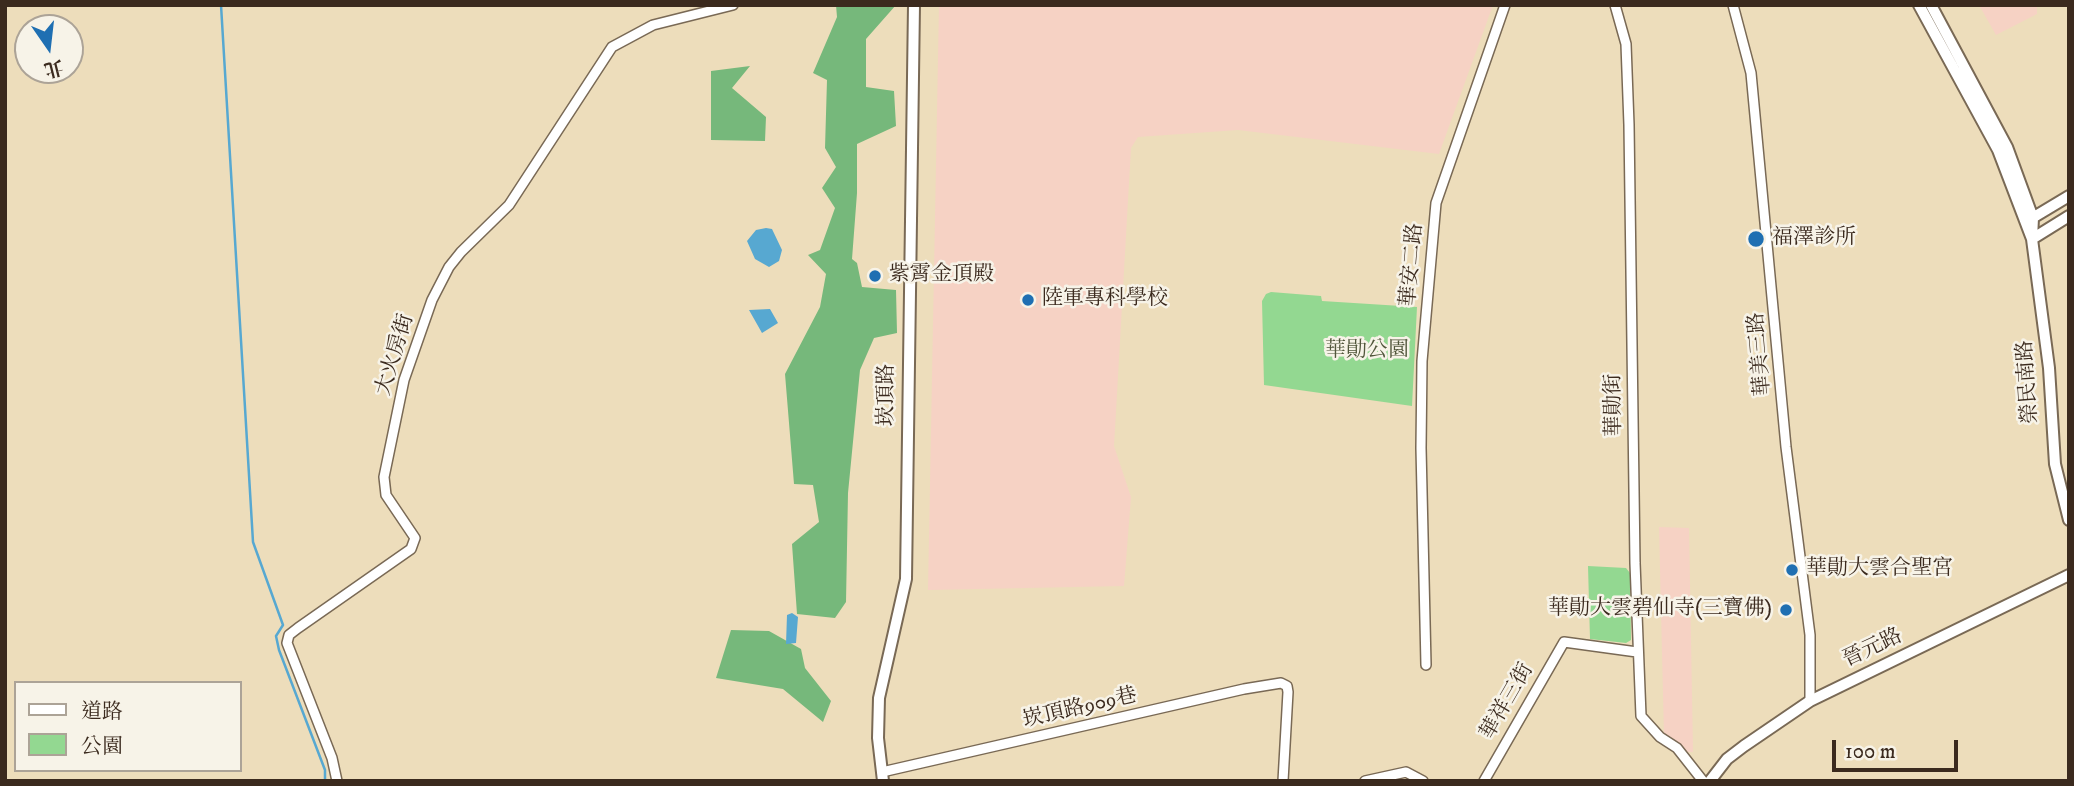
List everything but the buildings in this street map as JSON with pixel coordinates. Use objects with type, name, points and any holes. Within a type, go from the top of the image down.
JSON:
[{"type":"street","name":"大火房街","points":[[337,781],[332,758],[287,643],[289,635],[298,628],[411,548],[415,538],[386,495],[384,477],[404,380],[432,300],[449,267],[461,252],[509,205],[612,47],[628,36],[665,21],[733,5]]},
{"type":"street","name":"崁頂路","points":[[883,776],[878,738],[879,698],[906,579],[914,5]]},
{"type":"street","name":"華安二路","points":[[1426,665],[1421,448],[1422,361],[1436,203],[1505,5]]},
{"type":"street","name":"華勛街","points":[[1615,5],[1626,44],[1629,125],[1637,652],[1641,716],[1660,737],[1677,748],[1703,781]]},
{"type":"street","name":"華美三路","points":[[1733,5],[1751,73],[1786,447],[1810,635],[1810,701]]},
{"type":"street","name":"榮民南路","points":[[1926,7],[2007,147],[2029,221],[2049,368],[2055,464],[2069,520]]},
{"type":"street","points":[[2029,221],[2069,197]]},
{"type":"street","points":[[2032,239],[2069,216]]},
{"type":"street","name":"晉元路","points":[[1710,781],[1744,746],[1810,701],[2069,575]]},
{"type":"street","name":"華祥三街","points":[[1483,781],[1564,642],[1637,652]]},
{"type":"street","name":"崁頂路909巷","points":[[883,776],[1244,689],[1281,684],[1287,686],[1283,781]]},
{"type":"street","points":[[1365,781],[1406,772],[1423,781]]},
{"type":"shaded area","name":"陸軍專科學校","points":[[939,5],[1493,5],[1439,154],[1238,130],[1138,137],[1131,148],[1114,446],[1131,497],[1124,586],[928,590]]},
{"type":"shaded area","points":[[1979,5],[2037,5],[2037,14],[1996,35]]},
{"type":"shaded area","points":[[1659,527],[1689,528],[1693,752],[1680,752],[1664,736]]},
{"type":"green space","points":[[836,5],[896,5],[866,39],[866,87],[894,91],[896,126],[857,144],[857,193],[852,259],[857,263],[862,287],[896,290],[897,333],[874,338],[860,370],[848,493],[846,602],[835,618],[797,614],[792,544],[819,522],[813,485],[794,484],[785,374],[820,307],[826,274],[808,255],[820,250],[835,208],[822,188],[836,167],[825,148],[827,80],[813,73],[837,17]]},
{"type":"green space","points":[[750,66],[732,88],[766,117],[765,141],[711,140],[711,71]]},
{"type":"green space","name":"華勛公園","points":[[1271,292],[1321,296],[1322,301],[1417,307],[1412,406],[1264,385],[1262,301],[1266,294]]},
{"type":"green space","points":[[1588,566],[1626,568],[1630,573],[1631,640],[1626,643],[1590,639]]},
{"type":"green space","points":[[731,630],[769,631],[801,649],[805,668],[831,701],[823,722],[783,689],[716,678]]},
{"type":"water","points":[[772,229],[782,250],[779,261],[769,267],[755,259],[747,241],[756,230]]},
{"type":"water","points":[[770,309],[778,323],[762,333],[749,310]]},
{"type":"water","points":[[792,613],[798,617],[796,643],[786,644],[787,615]]},
{"type":"waterway","points":[[221,5],[253,542],[283,625],[276,636],[279,650],[325,770],[325,781]]},
{"type":"place","name":"福澤診所","points":[[1756,239]]},
{"type":"place","name":"紫霄金頂殿","points":[[875,276]]},
{"type":"place","name":"陸軍專科學校","points":[[1028,300]]},
{"type":"place","name":"華勛大雲合聖宮","points":[[1792,570]]},
{"type":"place","name":"華勛大雲碧仙寺(三寶佛)","points":[[1786,610]]}]
